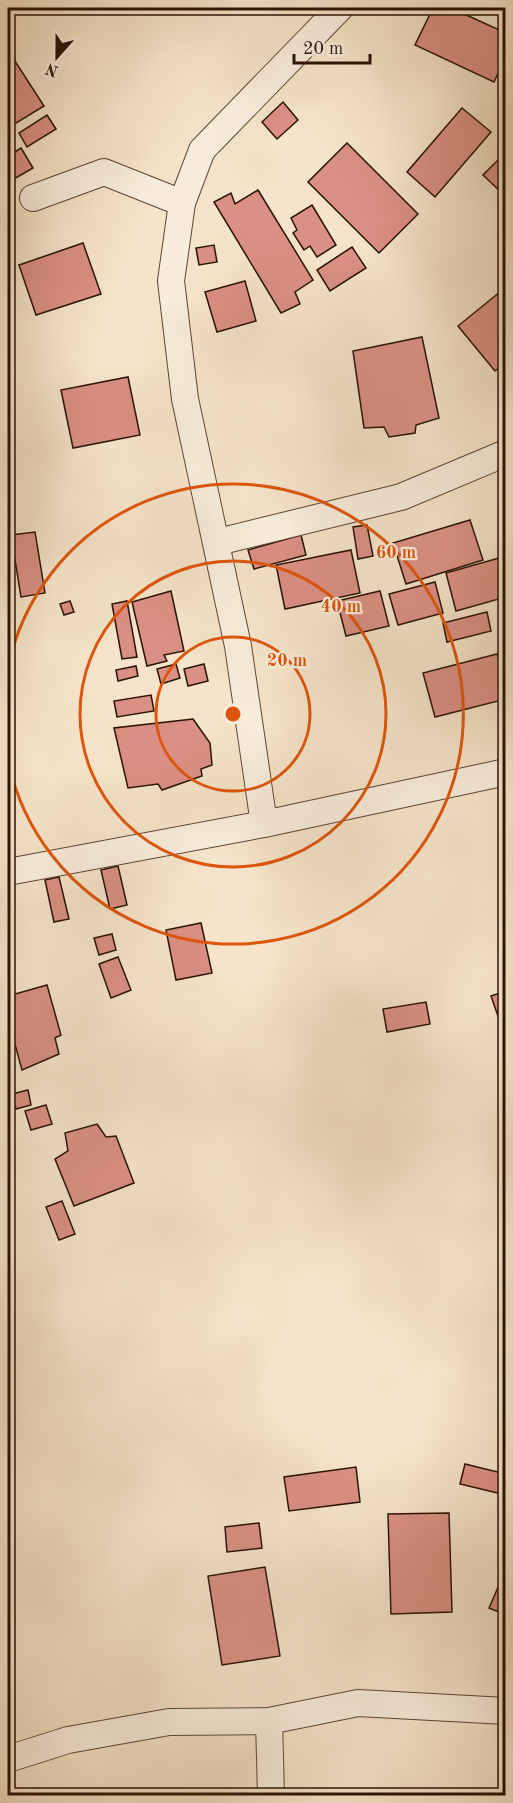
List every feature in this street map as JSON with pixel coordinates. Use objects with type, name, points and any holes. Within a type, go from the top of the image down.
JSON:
[{"type":"street","points":[[264,824],[238,646],[218,542],[185,399],[171,281],[182,203],[202,150],[265,82],[340,8]]},
{"type":"street","points":[[33,198],[104,172],[182,203]]},
{"type":"street","points":[[218,542],[401,497],[506,453]]},
{"type":"street","points":[[8,872],[264,824],[506,772]]},
{"type":"street","points":[[8,1759],[68,1740],[169,1722],[269,1721],[358,1703],[506,1711]]},
{"type":"street","points":[[269,1721],[271,1796]]},
{"type":"building","points":[[433,8],[451,8],[506,33],[506,56],[494,82],[415,45]]},
{"type":"building","points":[[11,55],[44,106],[8,128],[8,57]]},
{"type":"building","points":[[283,102],[298,120],[277,139],[262,122]]},
{"type":"building","points":[[462,108],[491,132],[435,197],[407,172]]},
{"type":"building","points":[[47,115],[56,129],[27,147],[19,133]]},
{"type":"building","points":[[347,143],[418,214],[379,253],[308,182]]},
{"type":"building","points":[[21,148],[33,168],[14,179],[8,168],[8,156]]},
{"type":"building","points":[[506,152],[506,196],[505,196],[483,175]]},
{"type":"building","points":[[258,190],[313,280],[295,292],[300,304],[281,313],[214,202],[231,193],[235,204]]},
{"type":"building","points":[[312,205],[336,245],[317,257],[310,246],[304,250],[293,233],[297,230],[291,218]]},
{"type":"building","points":[[83,243],[101,294],[36,315],[19,265]]},
{"type":"building","points":[[214,245],[217,262],[199,265],[196,248]]},
{"type":"building","points":[[352,247],[366,268],[330,291],[317,270]]},
{"type":"building","points":[[245,281],[256,321],[217,332],[205,292]]},
{"type":"building","points":[[506,287],[506,362],[495,371],[458,326]]},
{"type":"building","points":[[422,337],[439,418],[416,425],[415,433],[389,437],[384,427],[364,428],[353,351]]},
{"type":"building","points":[[128,377],[140,435],[73,448],[61,390]]},
{"type":"building","points":[[470,520],[483,560],[406,584],[393,543]]},
{"type":"building","points":[[367,525],[373,556],[358,559],[353,527]]},
{"type":"building","points":[[35,532],[45,593],[21,597],[11,535]]},
{"type":"building","points":[[301,535],[306,555],[254,569],[248,550]]},
{"type":"building","points":[[351,550],[360,593],[285,609],[276,565]]},
{"type":"building","points":[[506,556],[506,597],[456,611],[446,573]]},
{"type":"building","points":[[435,582],[443,613],[398,625],[389,594]]},
{"type":"building","points":[[171,591],[184,651],[164,655],[167,661],[147,666],[132,602]]},
{"type":"building","points":[[380,591],[389,626],[346,636],[337,601]]},
{"type":"building","points":[[70,601],[74,612],[64,615],[60,604]]},
{"type":"building","points":[[127,601],[137,657],[122,659],[112,604]]},
{"type":"building","points":[[487,612],[491,631],[447,642],[443,623]]},
{"type":"building","points":[[497,654],[506,687],[506,699],[435,717],[423,673]]},
{"type":"building","points":[[176,664],[180,678],[161,684],[157,669]]},
{"type":"building","points":[[204,664],[208,681],[188,686],[184,669]]},
{"type":"building","points":[[136,666],[138,676],[118,681],[116,670]]},
{"type":"building","points":[[151,695],[154,711],[117,717],[114,701]]},
{"type":"building","points":[[193,719],[210,743],[212,765],[201,769],[202,776],[162,790],[158,784],[128,788],[114,728]]},
{"type":"building","points":[[118,866],[127,905],[110,909],[101,870]]},
{"type":"building","points":[[59,877],[69,919],[54,922],[45,880]]},
{"type":"building","points":[[201,923],[212,973],[176,980],[166,930]]},
{"type":"building","points":[[112,934],[116,950],[99,955],[94,938]]},
{"type":"building","points":[[118,957],[131,990],[111,998],[99,964]]},
{"type":"building","points":[[47,985],[61,1035],[55,1038],[59,1054],[22,1070],[8,1019],[8,996]]},
{"type":"building","points":[[506,991],[506,1039],[491,996]]},
{"type":"building","points":[[426,1002],[430,1024],[387,1032],[383,1009]]},
{"type":"building","points":[[28,1090],[31,1105],[16,1109],[12,1094]]},
{"type":"building","points":[[46,1105],[52,1124],[31,1130],[25,1111]]},
{"type":"building","points":[[97,1124],[106,1137],[116,1136],[134,1183],[74,1206],[55,1159],[68,1151],[65,1133]]},
{"type":"building","points":[[62,1201],[75,1234],[59,1240],[46,1207]]},
{"type":"building","points":[[465,1464],[506,1474],[506,1495],[460,1484]]},
{"type":"building","points":[[356,1467],[360,1502],[289,1511],[284,1477]]},
{"type":"building","points":[[449,1513],[452,1612],[391,1614],[388,1514]]},
{"type":"building","points":[[259,1523],[262,1548],[227,1552],[225,1527]]},
{"type":"building","points":[[265,1567],[280,1656],[222,1665],[208,1576]]},
{"type":"building","points":[[506,1569],[506,1615],[489,1608]]}]
